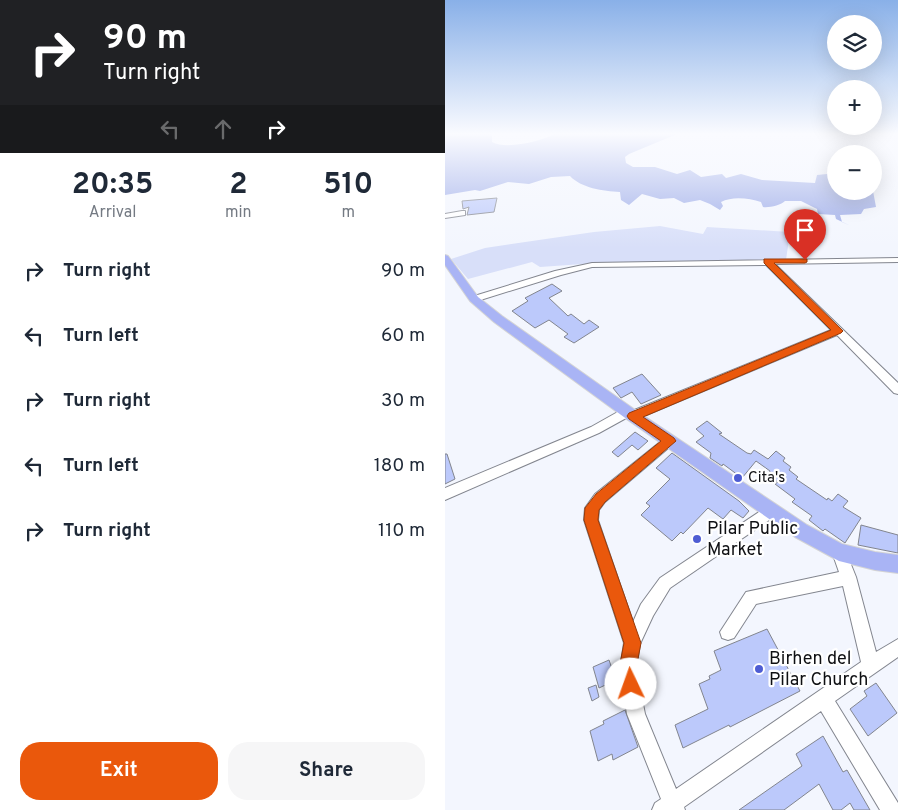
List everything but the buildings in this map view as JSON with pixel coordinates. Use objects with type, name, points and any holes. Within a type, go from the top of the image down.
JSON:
[{"type":"main road","points":[[445,258],[474,299],[498,319],[770,512],[839,552],[875,561],[898,564]]},
{"type":"street","points":[[445,216],[462,213]]},
{"type":"street","points":[[474,299],[558,273],[592,265],[898,260]]},
{"type":"street","points":[[767,261],[898,390]]},
{"type":"street","points":[[445,494],[630,414],[838,331]]},
{"type":"street","points":[[632,643],[591,520],[592,508],[600,498],[669,441]]},
{"type":"street","points":[[770,512],[665,583],[647,610],[632,643],[628,669],[637,714],[670,808],[870,664],[898,646]]},
{"type":"street","points":[[839,552],[849,577],[863,627],[870,664]]},
{"type":"street","points":[[728,632],[751,597],[849,577]]},
{"type":"street","points":[[824,698],[891,810]]},
{"type":"shaded area","points":[[660,226],[703,234],[707,227],[790,232],[786,260],[597,263],[540,267],[532,262],[468,279],[451,259],[485,248],[594,232]]},
{"type":"water","points":[[445,172],[670,172],[677,174],[693,172],[701,177],[722,174],[726,178],[741,174],[762,180],[815,183],[817,175],[827,174],[827,200],[875,200],[876,207],[864,209],[861,214],[840,215],[842,222],[836,219],[835,215],[818,214],[817,209],[801,201],[785,201],[772,207],[763,207],[761,202],[735,198],[721,202],[723,206],[720,210],[700,200],[684,203],[674,198],[660,199],[642,194],[629,205],[621,200],[620,192],[600,190],[586,186],[570,176],[551,177],[529,184],[508,182],[480,191],[475,190],[445,195]]},
{"type":"place","name":"Cita's","points":[[738,478]]},
{"type":"place","name":"Pilar Public Market","points":[[697,539]]},
{"type":"place","name":"Birhen del Pilar Church","points":[[759,669]]},
{"type":"route","points":[[631,684],[628,669],[632,643],[591,520],[592,508],[600,498],[669,441],[633,416],[838,331],[767,261],[805,260]]}]
